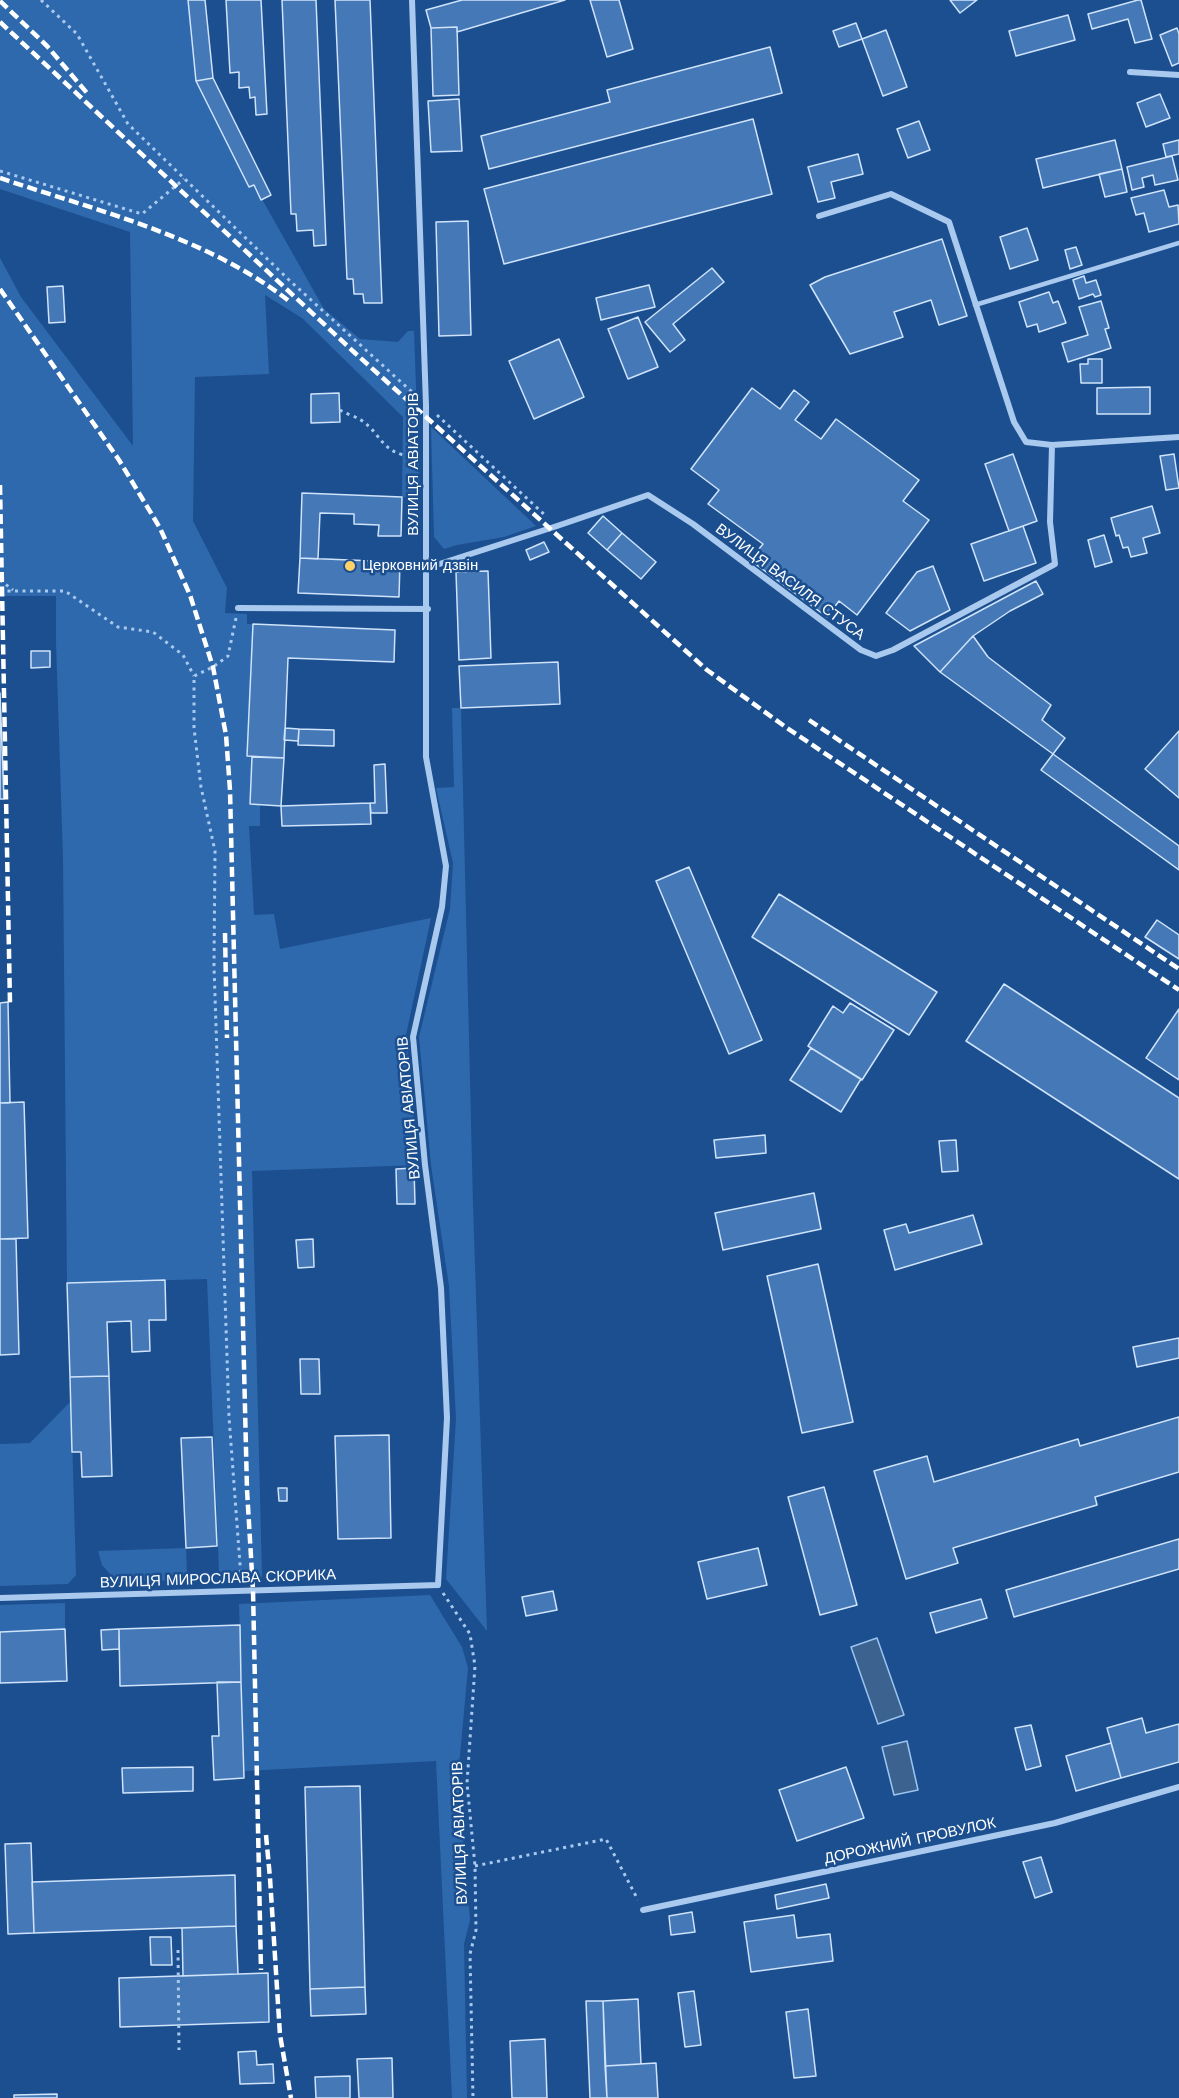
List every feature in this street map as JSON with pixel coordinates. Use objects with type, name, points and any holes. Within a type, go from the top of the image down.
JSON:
[{"type":"street","name":"ВУЛИЦЯ АВІАТОРІВ","points":[[412,0],[426,405],[428,609],[426,757],[446,866],[442,907],[413,1037],[425,1165],[441,1288],[446,1394],[447,1418],[438,1585]]},
{"type":"street","points":[[1130,72],[1179,75]]},
{"type":"street","points":[[819,216],[891,194],[949,222],[1014,423],[1026,442],[1052,445],[1179,437]]},
{"type":"street","name":"ВУЛИЦЯ ВАСИЛЯ СТУСА","points":[[427,568],[648,495],[693,524],[861,650],[876,656],[893,650],[1055,564],[1050,522],[1052,445]]},
{"type":"street","points":[[238,608],[428,609]]},
{"type":"street","name":"ВУЛИЦЯ МИРОСЛАВА СКОРИКА","points":[[0,1598],[438,1585]]},
{"type":"street","name":"ДОРОЖНИЙ ПРОВУЛОК","points":[[643,1910],[1055,1823],[1179,1787]]},
{"type":"lane","points":[[974,305],[1179,243]]},
{"type":"path","points":[[41,0],[76,34],[128,124],[288,279],[557,526]]},
{"type":"path","points":[[0,171],[142,214],[184,179]]},
{"type":"path","points":[[339,410],[362,421],[384,445],[399,455],[417,458],[427,474]]},
{"type":"path","points":[[0,580],[15,591]]},
{"type":"path","points":[[0,591],[65,591],[118,627],[153,632],[183,655],[194,676],[194,728],[198,763],[215,851],[214,966],[229,1417],[242,1590]]},
{"type":"path","points":[[194,676],[213,667],[228,656],[238,608]]},
{"type":"path","name":"ВУЛИЦЯ АВІАТОРІВ","points":[[438,1585],[470,1634],[475,1666],[467,1783],[475,1866],[476,1930],[470,1954],[473,2098]]},
{"type":"path","points":[[475,1866],[606,1839],[643,1910]]},
{"type":"path","points":[[178,1950],[180,2050]]},
{"type":"shaded area","points":[[0,0],[188,0],[196,81],[249,187],[254,185],[324,309],[360,339],[398,342],[408,331],[414,331],[420,498],[402,497],[403,417],[302,318],[265,295],[269,374],[195,377],[193,521],[227,588],[225,613],[247,614],[247,624],[253,624],[247,756],[252,757],[250,804],[260,805],[260,826],[249,826],[254,915],[274,914],[280,949],[431,918],[406,1035],[418,1165],[252,1171],[262,1577],[226,1579],[219,1571],[207,1279],[67,1283],[63,858],[56,596],[0,596],[0,258],[21,297],[133,446],[130,232],[0,189]]},
{"type":"shaded area","points":[[431,427],[536,526],[504,537],[444,549],[434,537]]},
{"type":"shaded area","points":[[452,708],[461,708],[473,1205],[487,1631],[446,1579],[456,1419],[449,1286],[431,1165],[419,1037],[450,909],[453,863],[436,788],[454,787]]},
{"type":"shaded area","points":[[71,1401],[76,1575],[68,1584],[0,1586],[0,1444],[30,1443]]},
{"type":"shaded area","points":[[186,1548],[187,1573],[180,1580],[117,1582],[102,1565],[98,1551]]},
{"type":"shaded area","points":[[430,1595],[462,1647],[468,1668],[458,1777],[470,1920],[464,1944],[467,2098],[452,2098],[436,1761],[244,1771],[239,1604]]},
{"type":"shaded area","points":[[65,1603],[65,1629],[0,1632],[0,1605]]},
{"type":"shaded area","points":[[877,1638],[904,1715],[878,1724],[851,1647]]},
{"type":"shaded area","points":[[907,1741],[918,1790],[894,1795],[882,1747]]},
{"type":"building","points":[[188,0],[205,0],[213,78],[196,81]]},
{"type":"building","points":[[226,0],[261,0],[267,114],[256,115],[255,97],[250,98],[249,87],[239,88],[239,72],[230,73]]},
{"type":"building","points":[[282,0],[316,0],[326,245],[314,246],[313,230],[297,231],[296,214],[291,214]]},
{"type":"building","points":[[335,0],[370,0],[382,303],[364,303],[363,294],[354,294],[353,279],[347,279]]},
{"type":"building","points":[[462,0],[565,0],[457,32],[457,27],[431,28],[426,10]]},
{"type":"building","points":[[590,0],[619,0],[633,49],[607,57]]},
{"type":"building","points":[[950,0],[977,0],[960,13]]},
{"type":"building","points":[[1141,0],[1152,39],[1135,43],[1128,19],[1092,29],[1088,14]]},
{"type":"building","points":[[1068,15],[1075,40],[1016,56],[1009,31]]},
{"type":"building","points":[[856,23],[862,39],[839,47],[833,31]]},
{"type":"building","points":[[457,27],[459,95],[433,96],[431,28]]},
{"type":"building","points":[[1177,28],[1179,63],[1172,66],[1160,35]]},
{"type":"building","points":[[886,30],[907,87],[883,96],[862,39]]},
{"type":"building","points":[[770,47],[782,93],[489,169],[481,136],[610,102],[607,90]]},
{"type":"building","points":[[213,78],[271,195],[261,200],[254,185],[249,187],[196,81]]},
{"type":"building","points":[[1160,94],[1170,118],[1146,127],[1137,103]]},
{"type":"building","points":[[459,99],[462,151],[431,152],[428,101]]},
{"type":"building","points":[[753,119],[772,194],[504,264],[484,189]]},
{"type":"building","points":[[919,121],[930,150],[908,158],[897,129]]},
{"type":"building","points":[[1115,140],[1122,169],[1043,188],[1036,159]]},
{"type":"building","points":[[1179,140],[1179,154],[1166,157],[1163,144]]},
{"type":"building","points":[[858,154],[863,174],[831,182],[835,198],[818,202],[808,167]]},
{"type":"building","points":[[1172,156],[1178,180],[1155,185],[1153,175],[1142,178],[1144,187],[1132,190],[1127,167]]},
{"type":"building","points":[[1122,169],[1127,192],[1105,197],[1099,174]]},
{"type":"building","points":[[1164,190],[1169,207],[1178,205],[1179,224],[1149,232],[1144,213],[1136,215],[1131,198]]},
{"type":"building","points":[[468,221],[471,335],[439,336],[436,222]]},
{"type":"building","points":[[1027,228],[1038,260],[1010,269],[1000,237]]},
{"type":"building","points":[[942,239],[967,316],[939,325],[931,300],[894,312],[903,337],[850,354],[810,285],[825,277]]},
{"type":"building","points":[[1076,247],[1082,265],[1070,269],[1065,250]]},
{"type":"building","points":[[712,268],[724,282],[673,324],[685,340],[670,352],[645,322]]},
{"type":"building","points":[[1084,276],[1086,283],[1096,280],[1101,295],[1095,297],[1093,294],[1079,299],[1073,280]]},
{"type":"building","points":[[649,285],[655,307],[601,320],[596,298]]},
{"type":"building","points":[[63,286],[65,322],[49,323],[47,287]]},
{"type":"building","points":[[1049,292],[1053,303],[1058,301],[1066,323],[1039,332],[1037,324],[1027,327],[1019,302]]},
{"type":"building","points":[[1101,301],[1109,328],[1105,329],[1111,348],[1068,362],[1062,343],[1088,335],[1079,307]]},
{"type":"building","points":[[638,317],[658,367],[628,379],[608,329]]},
{"type":"building","points":[[559,339],[584,397],[534,419],[509,361]]},
{"type":"building","points":[[1088,359],[1102,359],[1102,383],[1081,383],[1080,364],[1088,364]]},
{"type":"building","points":[[1150,387],[1150,414],[1097,414],[1097,388]]},
{"type":"building","points":[[752,388],[780,409],[794,390],[809,402],[795,420],[821,439],[836,419],[919,480],[903,501],[929,520],[857,615],[839,601],[827,617],[750,560],[763,544],[708,504],[719,490],[691,469]]},
{"type":"building","points":[[339,393],[340,422],[311,423],[311,394]]},
{"type":"building","points":[[1013,454],[1037,521],[1009,531],[985,464]]},
{"type":"building","points":[[1174,454],[1179,488],[1166,490],[1160,456]]},
{"type":"building","points":[[302,493],[402,497],[401,536],[378,536],[379,525],[354,524],[354,514],[320,513],[318,559],[300,558]]},
{"type":"building","points":[[1152,506],[1160,533],[1143,538],[1147,553],[1131,557],[1128,547],[1123,548],[1119,535],[1116,536],[1111,518]]},
{"type":"building","points":[[603,516],[622,533],[607,550],[588,533]]},
{"type":"building","points":[[1023,526],[1036,563],[984,581],[971,544]]},
{"type":"building","points":[[622,533],[656,562],[641,579],[607,550]]},
{"type":"building","points":[[1104,535],[1112,562],[1095,567],[1088,540]]},
{"type":"building","points":[[544,542],[549,552],[530,560],[526,550]]},
{"type":"building","points":[[300,558],[400,562],[399,597],[298,593]]},
{"type":"building","points":[[933,566],[950,610],[910,631],[886,613],[917,572]]},
{"type":"building","points":[[488,571],[491,658],[459,660],[456,572]]},
{"type":"building","points":[[1036,581],[1043,594],[1010,611],[973,636],[940,672],[914,646]]},
{"type":"building","points":[[253,624],[395,630],[394,662],[288,658],[284,758],[247,756]]},
{"type":"building","points":[[973,636],[988,657],[1051,705],[1042,720],[1065,738],[1053,754],[940,672]]},
{"type":"building","points":[[31,651],[50,651],[50,667],[31,668]]},
{"type":"building","points":[[558,662],[560,704],[461,708],[459,666]]},
{"type":"building","points":[[0,693],[4,799],[0,799]]},
{"type":"building","points":[[285,728],[299,729],[298,741],[284,740]]},
{"type":"building","points":[[299,729],[334,730],[334,746],[298,745]]},
{"type":"building","points":[[1179,731],[1179,798],[1145,769]]},
{"type":"building","points":[[1053,754],[1179,846],[1179,870],[1041,770]]},
{"type":"building","points":[[252,757],[284,758],[281,806],[250,804]]},
{"type":"building","points":[[385,764],[387,813],[371,813],[370,803],[375,803],[374,765]]},
{"type":"building","points":[[370,803],[371,824],[282,826],[281,806]]},
{"type":"building","points":[[689,867],[762,1040],[729,1054],[656,881]]},
{"type":"building","points":[[779,894],[937,992],[909,1035],[752,937]]},
{"type":"building","points":[[1157,920],[1179,935],[1179,959],[1145,937]]},
{"type":"building","points":[[1004,984],[1179,1098],[1179,1179],[966,1041]]},
{"type":"building","points":[[8,1002],[10,1103],[0,1103],[0,1003]]},
{"type":"building","points":[[850,1003],[894,1030],[862,1080],[808,1046],[833,1006],[843,1013]]},
{"type":"building","points":[[1179,1009],[1179,1080],[1146,1058]]},
{"type":"building","points":[[811,1048],[861,1079],[841,1112],[790,1080]]},
{"type":"building","points":[[24,1102],[28,1238],[0,1239],[0,1103]]},
{"type":"building","points":[[765,1135],[766,1153],[716,1158],[714,1140]]},
{"type":"building","points":[[956,1140],[958,1171],[942,1172],[939,1141]]},
{"type":"building","points":[[414,1168],[415,1204],[397,1204],[396,1169]]},
{"type":"building","points":[[814,1193],[821,1229],[723,1250],[715,1213]]},
{"type":"building","points":[[973,1215],[982,1244],[895,1270],[884,1230],[906,1224],[909,1233]]},
{"type":"building","points":[[0,1239],[16,1239],[19,1354],[0,1355]]},
{"type":"building","points":[[313,1239],[314,1267],[298,1268],[296,1240]]},
{"type":"building","points":[[818,1264],[853,1422],[802,1433],[767,1276]]},
{"type":"building","points":[[165,1280],[166,1320],[149,1320],[150,1351],[132,1352],[131,1321],[107,1322],[109,1376],[70,1377],[67,1283]]},
{"type":"building","points":[[1179,1338],[1179,1358],[1137,1367],[1133,1347]]},
{"type":"building","points":[[300,1359],[319,1359],[320,1394],[301,1394]]},
{"type":"building","points":[[109,1376],[112,1476],[82,1477],[81,1452],[72,1452],[70,1377]]},
{"type":"building","points":[[1179,1417],[1179,1472],[1095,1497],[1097,1505],[953,1548],[958,1563],[906,1579],[874,1471],[927,1456],[934,1482],[1078,1439],[1080,1446]]},
{"type":"building","points":[[389,1435],[391,1538],[338,1539],[335,1436]]},
{"type":"building","points":[[212,1437],[217,1546],[186,1548],[181,1438]]},
{"type":"building","points":[[824,1487],[857,1605],[820,1615],[788,1497]]},
{"type":"building","points":[[278,1488],[287,1488],[287,1501],[279,1501]]},
{"type":"building","points":[[1179,1539],[1179,1569],[1014,1617],[1006,1590]]},
{"type":"building","points":[[758,1548],[767,1585],[707,1599],[698,1562]]},
{"type":"building","points":[[553,1591],[557,1610],[526,1616],[522,1597]]},
{"type":"building","points":[[981,1599],[987,1618],[936,1633],[930,1613]]},
{"type":"building","points":[[240,1625],[241,1682],[120,1686],[119,1629]]},
{"type":"building","points":[[65,1629],[67,1681],[0,1683],[0,1632]]},
{"type":"building","points":[[119,1629],[119,1649],[102,1650],[101,1630]]},
{"type":"building","points":[[217,1682],[241,1682],[244,1778],[214,1780],[212,1736],[219,1736]]},
{"type":"building","points":[[1142,1718],[1146,1733],[1179,1724],[1179,1762],[1121,1778],[1107,1728]]},
{"type":"building","points":[[1031,1725],[1041,1766],[1026,1770],[1015,1728]]},
{"type":"building","points":[[1111,1743],[1121,1778],[1076,1791],[1066,1756]]},
{"type":"building","points":[[193,1767],[193,1791],[123,1793],[122,1768]]},
{"type":"building","points":[[846,1767],[864,1818],[797,1841],[779,1790]]},
{"type":"building","points":[[360,1786],[365,1987],[310,1989],[305,1787]]},
{"type":"building","points":[[31,1843],[34,1933],[8,1934],[5,1844]]},
{"type":"building","points":[[1041,1857],[1052,1892],[1035,1898],[1023,1862]]},
{"type":"building","points":[[235,1875],[236,1926],[34,1933],[32,1882]]},
{"type":"building","points":[[826,1884],[829,1898],[777,1909],[775,1895]]},
{"type":"building","points":[[692,1912],[695,1932],[671,1935],[669,1916]]},
{"type":"building","points":[[794,1915],[797,1938],[830,1934],[833,1961],[751,1972],[744,1922]]},
{"type":"building","points":[[236,1926],[238,1974],[183,1976],[182,1928]]},
{"type":"building","points":[[150,1937],[171,1937],[172,1965],[151,1965]]},
{"type":"building","points":[[268,1973],[269,2022],[120,2027],[119,1978]]},
{"type":"building","points":[[365,1987],[366,2014],[311,2016],[310,1989]]},
{"type":"building","points":[[694,1991],[701,2045],[685,2047],[678,1993]]},
{"type":"building","points":[[638,1999],[641,2064],[605,2066],[603,2001]]},
{"type":"building","points":[[586,2001],[603,2001],[607,2098],[590,2098]]},
{"type":"building","points":[[808,2009],[816,2076],[794,2078],[786,2012]]},
{"type":"building","points":[[545,2039],[547,2098],[512,2098],[510,2041]]},
{"type":"building","points":[[256,2051],[257,2065],[273,2064],[274,2083],[240,2084],[238,2052]]},
{"type":"building","points":[[392,2058],[393,2098],[359,2098],[357,2059]]},
{"type":"building","points":[[656,2063],[658,2098],[607,2098],[605,2066]]},
{"type":"building","points":[[350,2076],[350,2098],[316,2098],[315,2077]]},
{"type":"building","points":[[57,2094],[57,2098],[14,2098],[14,2095]]},
{"type":"railway","points":[[0,1],[47,46],[87,93]]},
{"type":"railway","points":[[0,22],[355,353],[707,670],[787,728],[1179,990]]},
{"type":"railway","points":[[0,178],[113,215],[187,243],[223,259],[289,301]]},
{"type":"railway","points":[[0,289],[119,460],[160,528],[190,595],[213,667],[226,735],[230,790],[247,1490],[253,1590],[261,1970]]},
{"type":"railway","points":[[0,485],[10,1004]]},
{"type":"railway","points":[[809,720],[1179,969]]},
{"type":"railway","points":[[225,933],[227,1038]]},
{"type":"railway","points":[[266,1835],[280,2035],[291,2098]]},
{"type":"place","name":"Церковний дзвін","points":[[350,566]]}]
